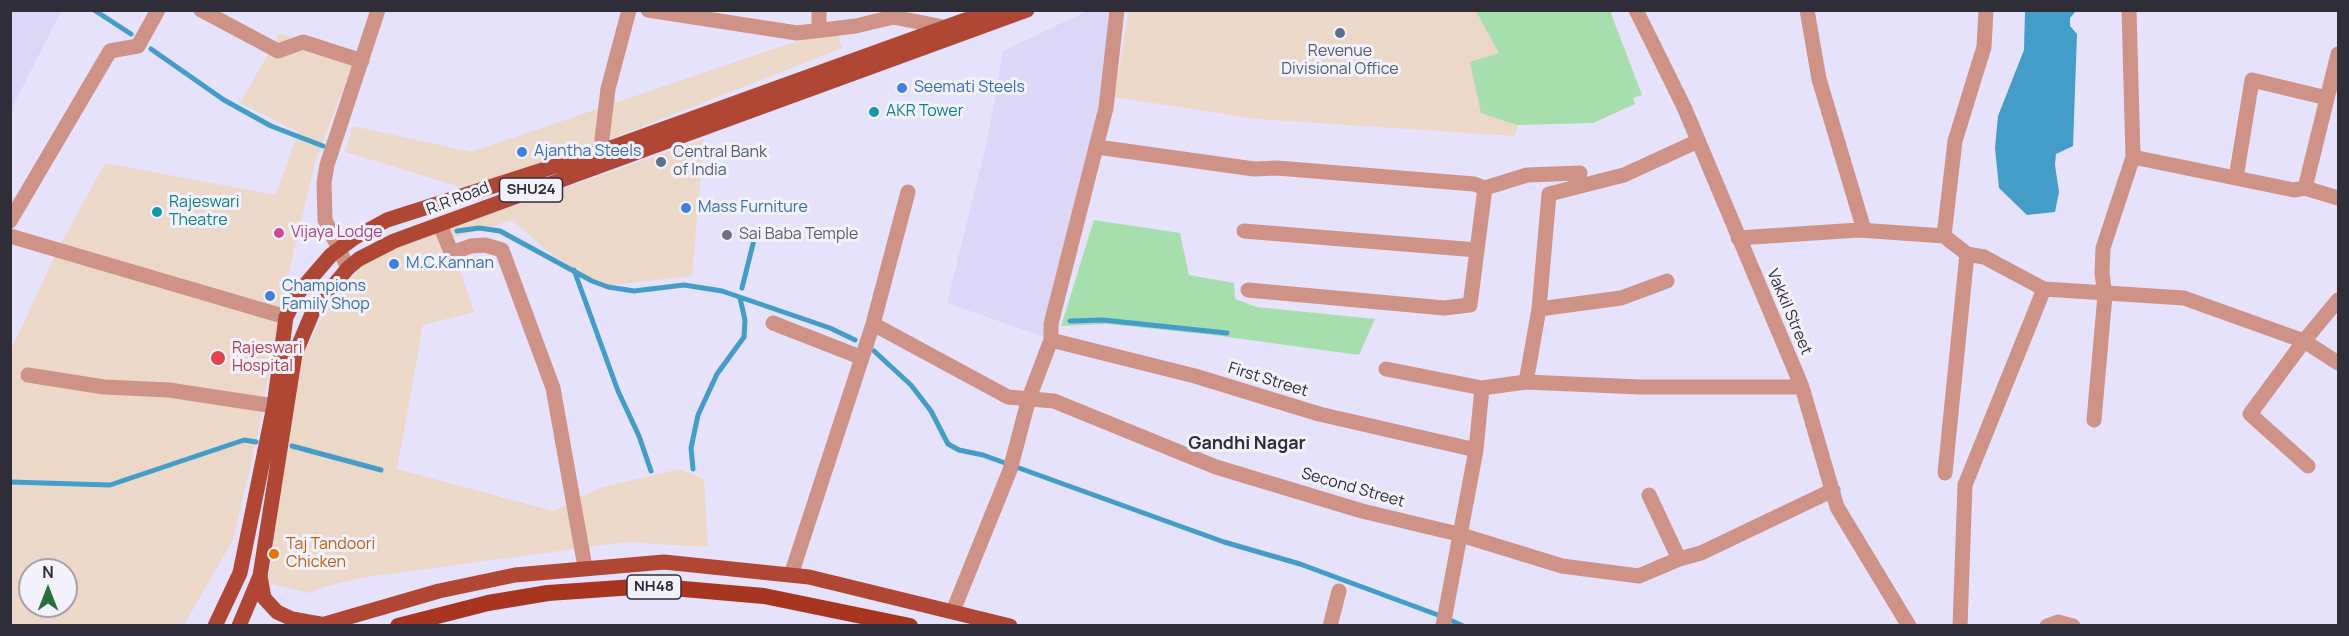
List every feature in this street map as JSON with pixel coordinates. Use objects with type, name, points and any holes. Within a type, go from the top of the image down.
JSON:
[{"type":"highway","name":"NH48","points":[[398,626],[488,603],[548,593],[649,586],[764,596],[910,626]]},
{"type":"main road","name":"R.R Road","points":[[215,626],[240,573],[274,406],[286,317],[299,292],[339,249],[387,220],[602,151],[949,28],[993,10]]},
{"type":"main road","name":"R.R Road","points":[[260,576],[295,354],[314,309],[348,268],[394,241],[1027,10]]},
{"type":"main road","points":[[260,576],[264,598],[277,612],[292,620],[319,625],[450,589],[515,575],[585,567],[664,562],[791,575],[1010,626]]},
{"type":"main road","points":[[239,626],[260,576]]},
{"type":"street","points":[[10,220],[110,51],[138,46],[158,10]]},
{"type":"street","points":[[201,10],[278,51],[303,42],[362,61]]},
{"type":"street","points":[[348,268],[325,220],[324,183],[327,165],[378,10]]},
{"type":"street","points":[[602,139],[608,89],[629,10]]},
{"type":"street","points":[[648,10],[699,14],[798,33],[856,26],[893,17],[949,28]]},
{"type":"street","points":[[819,10],[819,30]]},
{"type":"street","points":[[952,611],[1013,461],[1029,398],[1051,340],[1051,324],[1106,108],[1118,10]]},
{"type":"street","name":"Vakkil Street","points":[[1636,10],[1698,141],[1802,387],[1837,507],[1909,626]]},
{"type":"street","points":[[1808,10],[1819,79],[1864,230]]},
{"type":"street","points":[[1944,236],[1955,141],[1984,47],[1986,10]]},
{"type":"street","points":[[2094,420],[2104,293],[2103,248],[2133,158],[2128,10]]},
{"type":"street","points":[[2305,188],[2338,54]]},
{"type":"street","points":[[2236,178],[2252,80],[2327,98]]},
{"type":"street","points":[[1526,382],[1539,309],[1549,194],[1624,174],[1698,141]]},
{"type":"street","points":[[1097,147],[1254,169],[1277,168],[1451,182],[1474,184],[1485,188],[1527,175],[1580,173]]},
{"type":"street","points":[[2133,158],[2295,190],[2305,188],[2338,198]]},
{"type":"street","points":[[1248,290],[1443,308],[1470,305],[1485,188]]},
{"type":"street","points":[[791,575],[860,357],[873,324],[908,192]]},
{"type":"street","points":[[440,225],[450,249],[458,251],[485,245],[502,250],[553,388],[585,567]]},
{"type":"street","points":[[1738,238],[1864,230],[1944,236],[1967,254],[1984,257],[2044,289],[2184,298],[2304,341],[2338,363]]},
{"type":"street","points":[[1244,231],[1477,250]]},
{"type":"street","points":[[10,236],[286,317]]},
{"type":"street","points":[[1945,473],[1967,254]]},
{"type":"street","points":[[1539,309],[1621,298],[1667,282]]},
{"type":"street","points":[[1960,626],[1965,485],[2044,289]]},
{"type":"street","points":[[2308,466],[2250,414],[2304,341],[2338,300]]},
{"type":"street","points":[[773,322],[860,357]]},
{"type":"street","name":"Second Street","points":[[873,324],[1008,397],[1054,401],[1216,467],[1362,511],[1458,534],[1562,566],[1639,576],[1679,559],[1701,553],[1833,490]]},
{"type":"street","name":"First Street","points":[[1051,340],[1195,376],[1319,414],[1476,450]]},
{"type":"street","points":[[1386,369],[1482,388],[1526,382],[1640,387],[1802,387]]},
{"type":"street","points":[[28,375],[104,387],[169,390],[274,406]]},
{"type":"street","points":[[1443,626],[1458,534],[1476,450],[1482,388]]},
{"type":"street","points":[[1649,495],[1679,559]]},
{"type":"street","points":[[1329,626],[1339,591]]},
{"type":"street","points":[[2048,626],[2058,622],[2073,626]]},
{"type":"shaded area","points":[[1129,10],[1610,11],[1642,95],[1633,98],[1635,104],[1593,123],[1518,125],[1515,136],[1257,119],[1114,97]]},
{"type":"shaded area","points":[[10,11],[61,11],[11,110]]},
{"type":"shaded area","points":[[1087,11],[1109,11],[1101,111],[1044,337],[947,303],[987,141],[1003,51]]},
{"type":"shaded area","points":[[837,32],[842,48],[547,164],[464,188],[345,152],[353,126],[471,152],[788,44]]},
{"type":"shaded area","points":[[280,33],[354,61],[316,159],[281,305],[258,433],[233,540],[184,625],[11,626],[11,350],[58,249],[105,163],[276,195],[298,132],[240,103]]},
{"type":"shaded area","points":[[704,139],[692,276],[601,286],[551,254],[512,220],[450,239],[474,312],[423,325],[397,469],[553,511],[600,488],[679,469],[704,479],[708,547],[626,542],[360,578],[308,593],[268,583],[297,365],[333,297],[365,264],[390,249]]},
{"type":"green space","points":[[1476,11],[1610,11],[1642,95],[1633,98],[1635,104],[1593,123],[1517,125],[1481,113],[1470,62],[1499,53]]},
{"type":"green space","points":[[1094,220],[1180,233],[1189,275],[1234,283],[1235,299],[1257,307],[1375,319],[1359,355],[1213,335],[1107,324],[1061,326]]},
{"type":"water","points":[[2025,11],[2076,11],[2070,18],[2070,26],[2077,34],[2073,146],[2056,154],[2055,165],[2059,192],[2055,212],[2027,215],[1999,188],[1995,148],[1998,116],[2024,50]]},
{"type":"waterway","points":[[94,10],[131,34]]},
{"type":"waterway","points":[[151,49],[224,100],[271,126],[323,146]]},
{"type":"waterway","points":[[457,231],[479,228],[500,231],[592,281],[608,287],[634,291],[684,285],[722,291],[830,328],[855,340]]},
{"type":"waterway","points":[[742,288],[754,240]]},
{"type":"waterway","points":[[574,270],[618,391],[639,436],[651,471]]},
{"type":"waterway","points":[[693,469],[691,448],[698,415],[717,374],[744,337],[745,320],[740,298]]},
{"type":"waterway","points":[[1070,321],[1103,320],[1227,333]]},
{"type":"waterway","points":[[874,351],[911,385],[931,411],[948,444],[959,450],[983,455],[1224,542],[1300,564],[1438,615]]},
{"type":"waterway","points":[[10,482],[110,485],[244,440],[256,442]]},
{"type":"waterway","points":[[292,446],[381,470]]},
{"type":"waterway","points":[[1450,620],[1463,626]]},
{"type":"place","name":"Revenue Divisional Office","points":[[1340,33]]},
{"type":"place","name":"Seemati Steels","points":[[902,88]]},
{"type":"place","name":"AKR Tower","points":[[874,112]]},
{"type":"place","name":"Ajantha Steels","points":[[522,152]]},
{"type":"place","name":"Central Bank of India","points":[[661,162]]},
{"type":"place","name":"Mass Furniture","points":[[686,208]]},
{"type":"place","name":"Rajeswari Theatre","points":[[157,212]]},
{"type":"place","name":"Vijaya Lodge","points":[[279,233]]},
{"type":"place","name":"Sai Baba Temple","points":[[727,235]]},
{"type":"place","name":"M.C.Kannan","points":[[394,264]]},
{"type":"place","name":"Champions Family Shop","points":[[270,296]]},
{"type":"place","name":"Rajeswari Hospital","points":[[218,358]]},
{"type":"place","name":"Taj Tandoori Chicken","points":[[274,554]]},
{"type":"district","name":"Gandhi Nagar","points":[[1247,444]]}]
